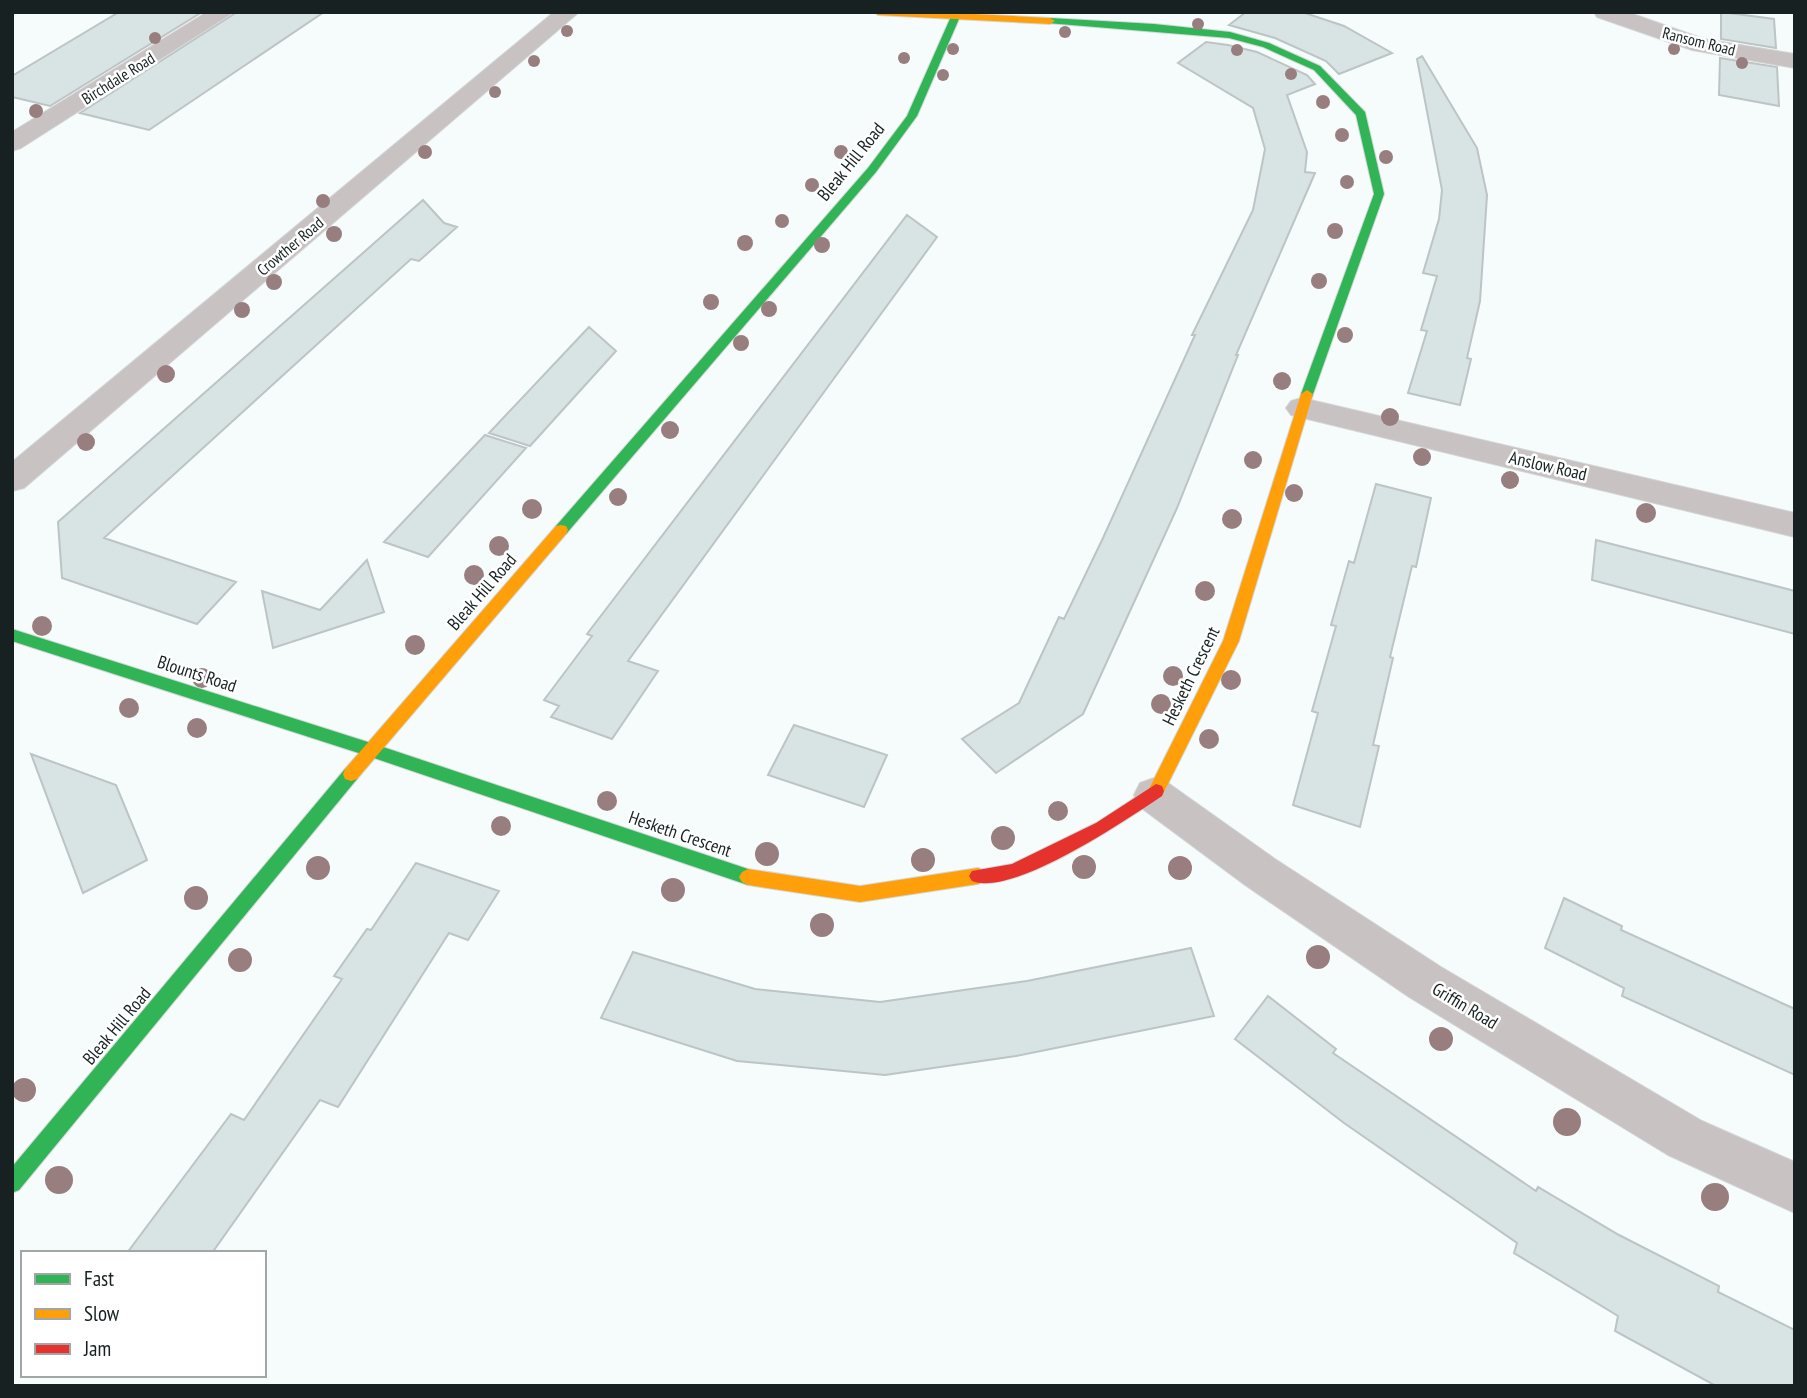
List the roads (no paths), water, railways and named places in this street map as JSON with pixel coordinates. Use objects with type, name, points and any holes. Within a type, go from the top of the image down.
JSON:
[{"type":"street","name":"Birchdale Road","points":[[12,143],[223,12]]},
{"type":"street","name":"Crowther Road","points":[[12,480],[568,12]]},
{"type":"street","name":"Hesketh Crescent","points":[[371,751],[759,881],[860,894],[1014,871],[1102,828],[1154,795],[1231,641],[1302,408],[1379,194],[1361,114],[1317,68],[1266,45],[1230,35],[1154,27],[878,12]]},
{"type":"street","name":"Ransom Road","points":[[1605,12],[1700,45],[1795,61]]},
{"type":"street","name":"Bleak Hill Road","points":[[12,1183],[371,751],[872,170],[912,116],[957,15]]},
{"type":"street","name":"Anslow Road","points":[[1302,408],[1795,525]]},
{"type":"street","name":"Blounts Road","points":[[12,635],[371,751]]},
{"type":"street","name":"Griffin Road","points":[[1154,795],[1260,872],[1425,982],[1685,1138],[1795,1188]]}]
